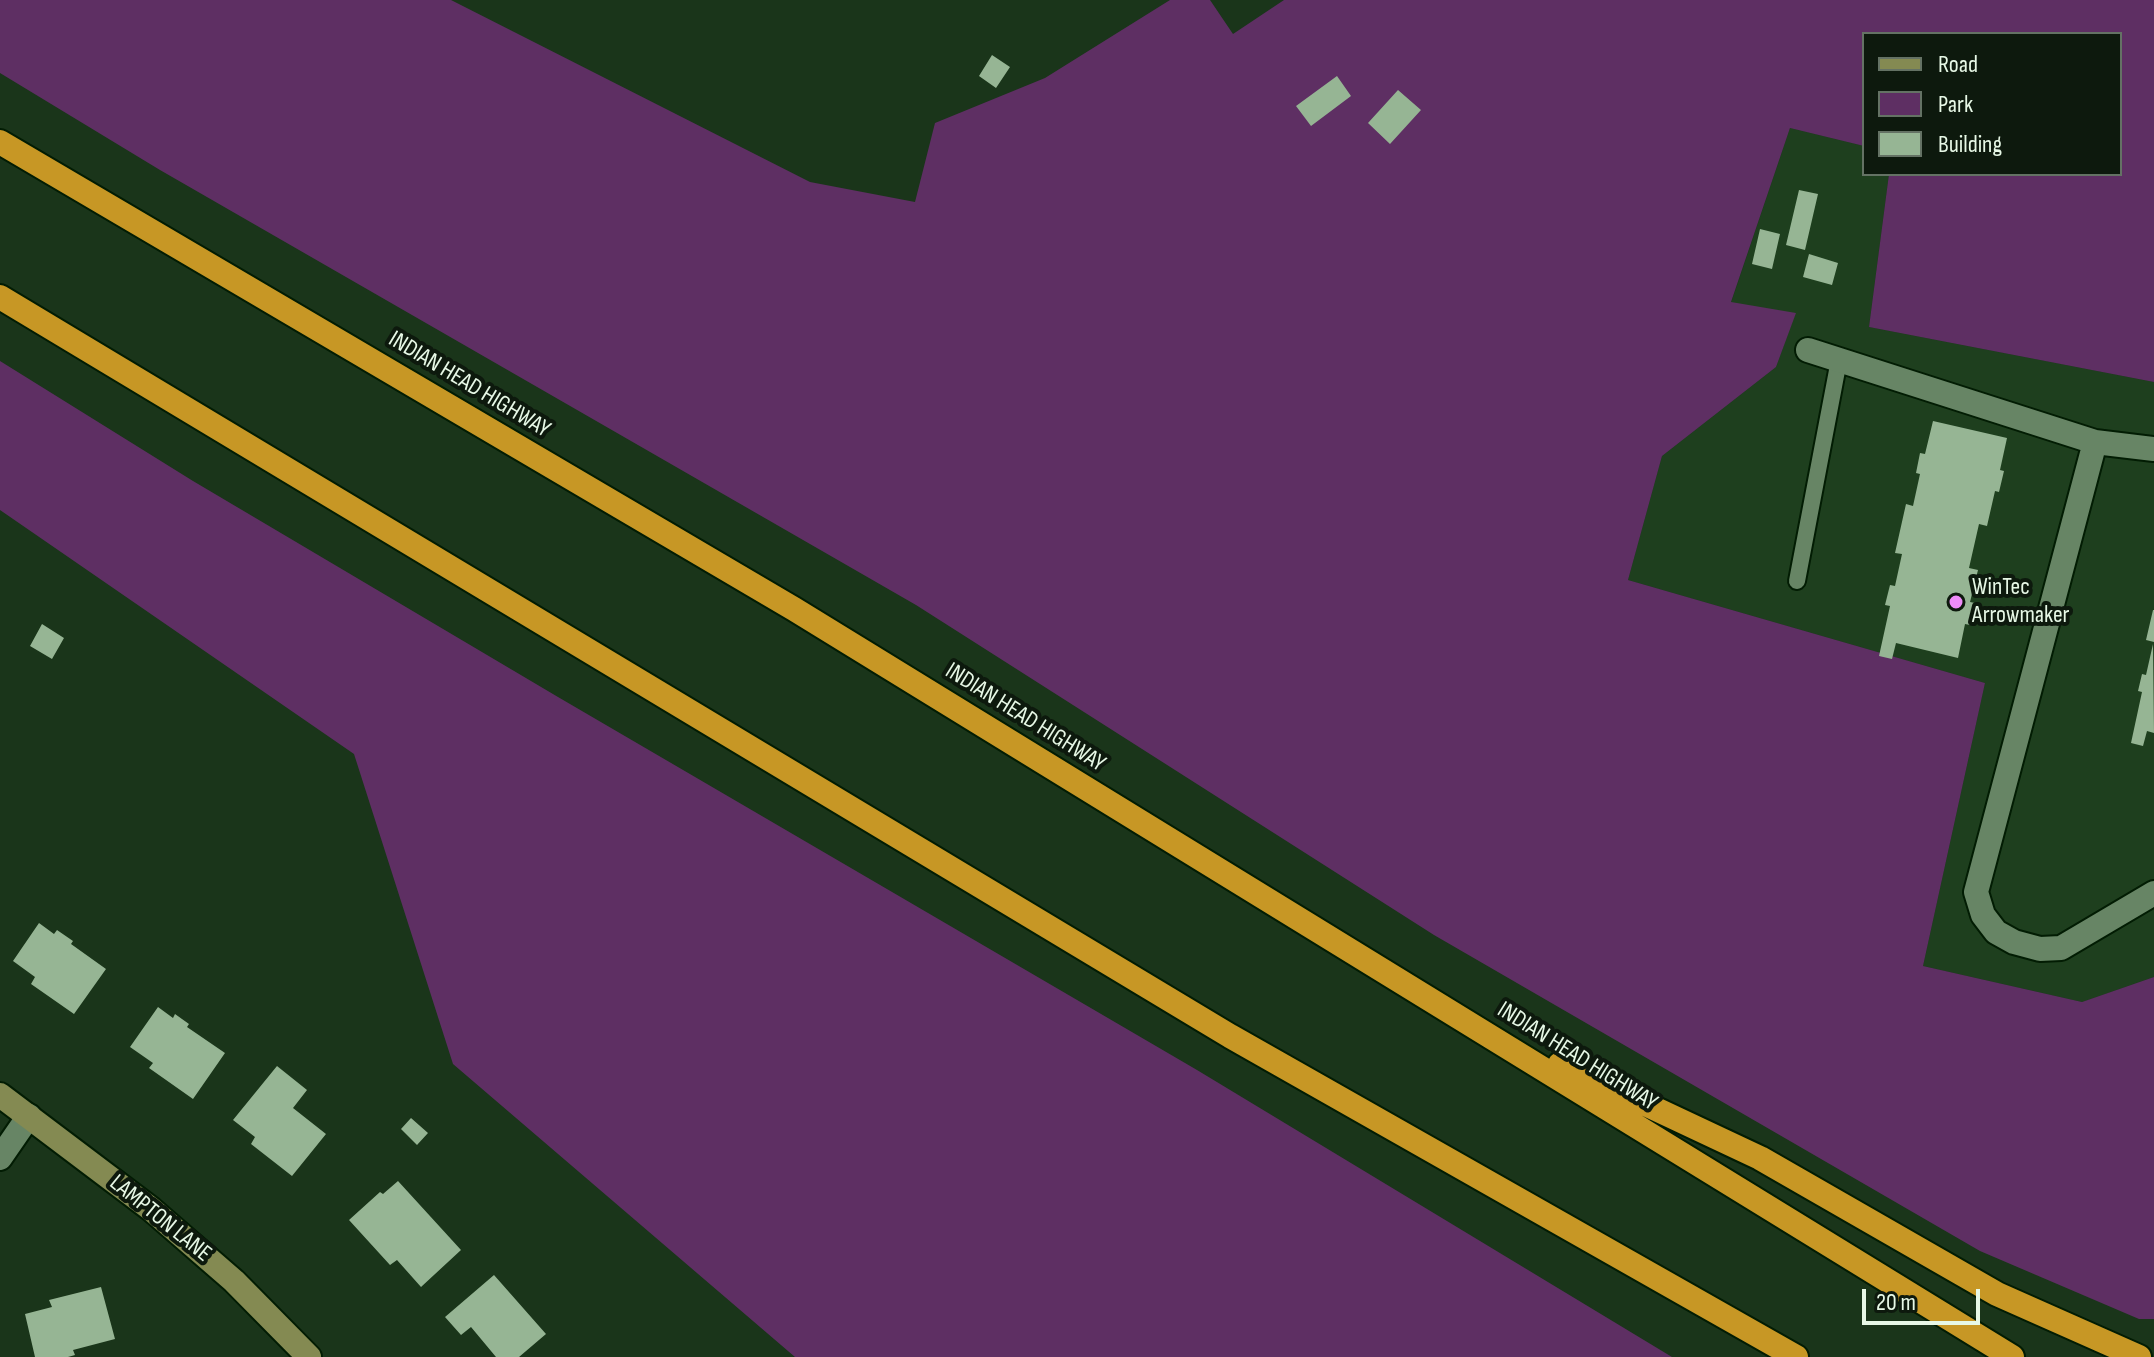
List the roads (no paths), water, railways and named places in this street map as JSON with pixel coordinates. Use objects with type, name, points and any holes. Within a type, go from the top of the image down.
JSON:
[{"type":"highway","name":"INDIAN HEAD HIGHWAY","points":[[0,142],[794,609],[2012,1357]]},
{"type":"highway","points":[[0,297],[1230,1036],[1796,1357]]},
{"type":"highway","points":[[1451,1013],[1760,1158],[1997,1294],[2139,1357]]},
{"type":"street","points":[[1808,350],[2095,442],[2154,449]]},
{"type":"street","points":[[2095,442],[1976,892],[1983,915],[1996,932],[2014,942],[2040,949],[2061,948],[2154,893]]},
{"type":"street","name":"LAMPTON LANE","points":[[0,1095],[163,1219],[234,1281],[309,1357]]},
{"type":"street","points":[[0,1158],[29,1116]]},
{"type":"lane","points":[[1797,581],[1839,360]]},
{"type":"place","name":"WinTec Arrowmaker","points":[[1956,602]]}]
